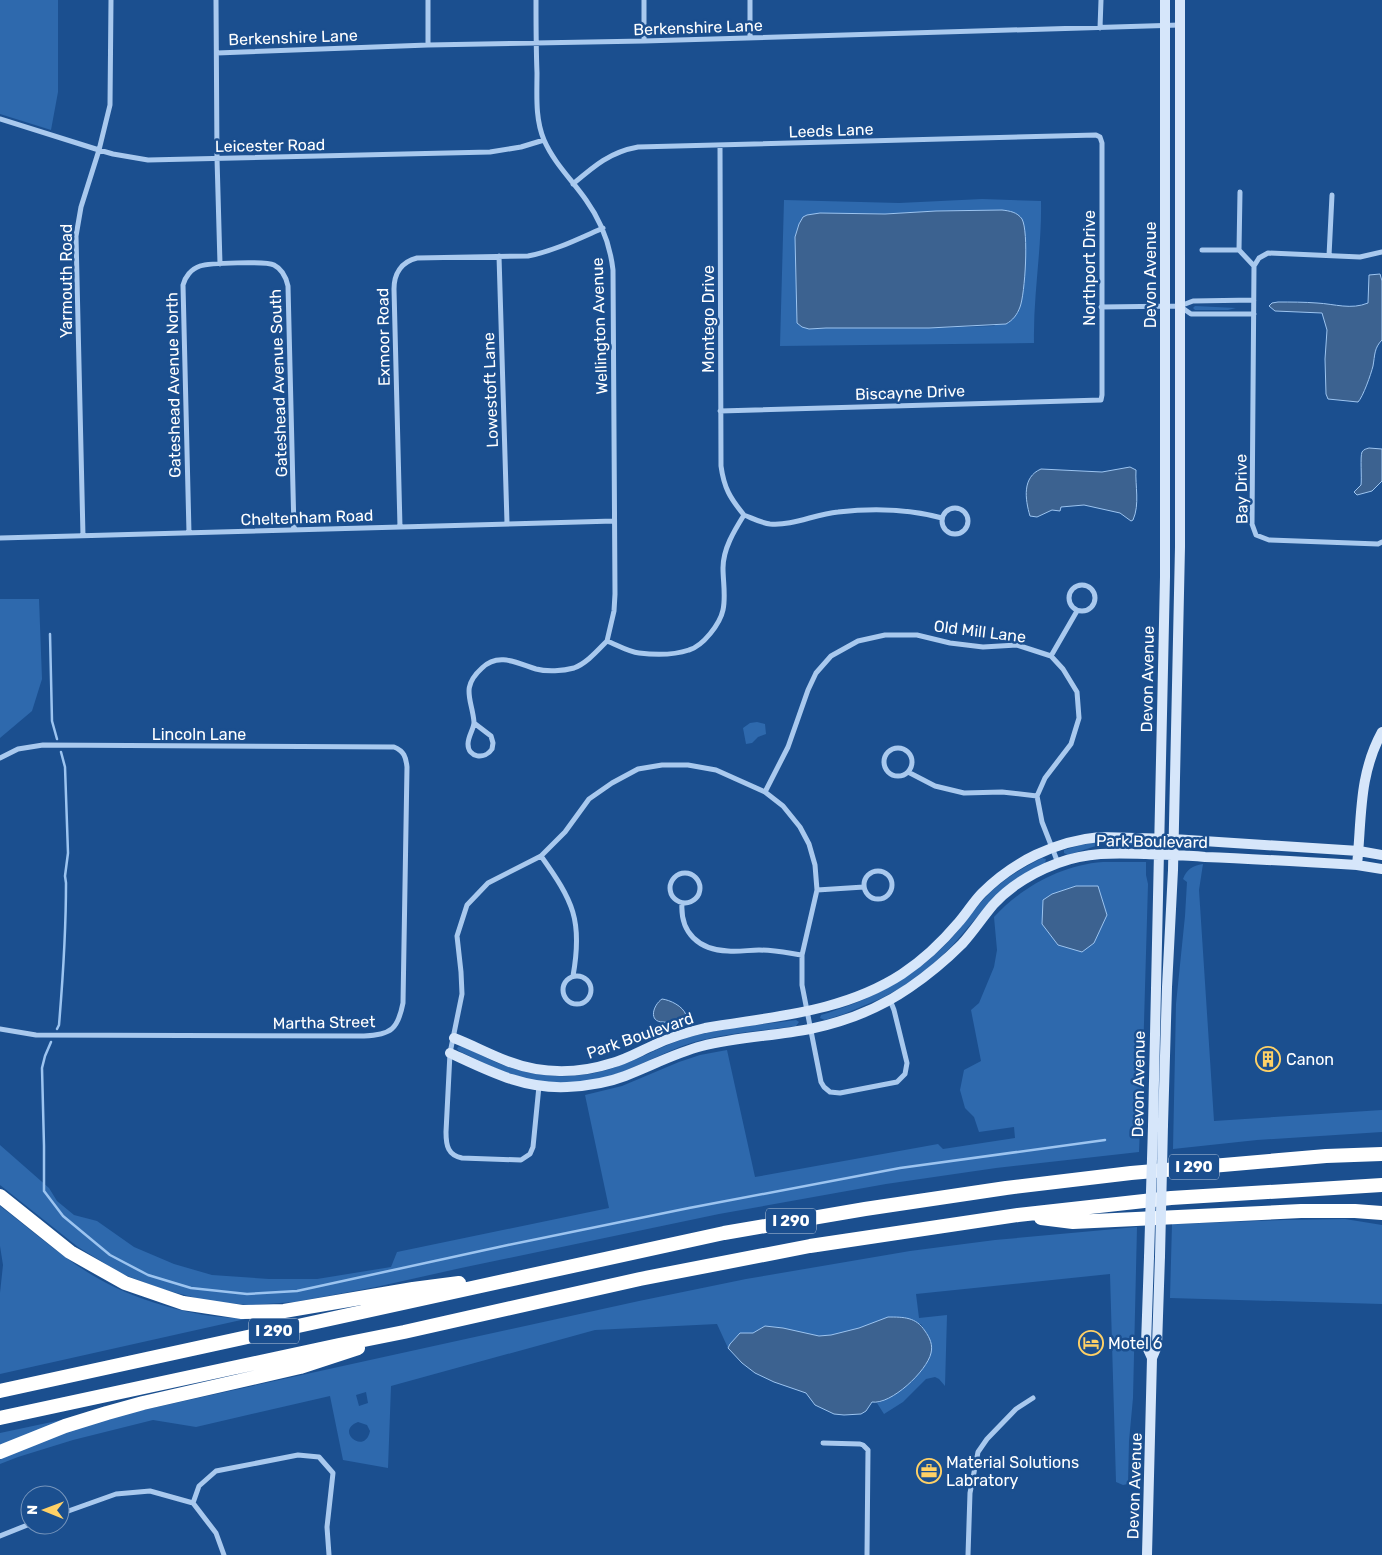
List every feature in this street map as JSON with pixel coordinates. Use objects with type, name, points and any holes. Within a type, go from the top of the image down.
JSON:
[{"type":"highway","name":"I 290","points":[[0,1391],[724,1233],[865,1208],[1006,1188],[1240,1162],[1382,1154]]},
{"type":"highway","name":"I 290","points":[[0,1418],[640,1280],[810,1246],[1018,1215],[1171,1198],[1382,1184]]},
{"type":"highway","points":[[0,1196],[70,1252],[125,1283],[183,1303],[242,1312],[284,1311],[413,1289],[549,1272]]},
{"type":"highway","points":[[1018,1215],[1074,1222],[1223,1214],[1355,1211],[1382,1214]]},
{"type":"highway","points":[[0,1452],[65,1426],[107,1413],[300,1367],[404,1332]]},
{"type":"main road","name":"Devon Avenue","points":[[1158,1125],[1158,838],[1165,577],[1165,0]]},
{"type":"main road","name":"Devon Avenue","points":[[1147,1555],[1152,1358],[1146,1345],[1154,1257],[1158,1125],[1173,855],[1180,557],[1180,0]]},
{"type":"main road","points":[[1357,865],[1362,792],[1372,751],[1382,732]]},
{"type":"main road","name":"Park Boulevard","points":[[454,1038],[506,1061],[523,1066],[560,1072],[613,1063],[656,1044],[697,1030],[807,1012],[835,1005],[863,995],[902,973],[917,962],[946,936],[981,894],[1012,868],[1052,847],[1076,840],[1100,837],[1158,838],[1359,851],[1382,855]]},
{"type":"main road","name":"Park Boulevard","points":[[450,1053],[501,1076],[520,1082],[539,1086],[566,1087],[608,1082],[624,1077],[667,1057],[706,1045],[810,1029],[845,1019],[890,1000],[928,974],[955,950],[993,905],[1017,884],[1058,863],[1084,856],[1097,854],[1158,854],[1357,865],[1382,869]]},
{"type":"street","name":"Yarmouth Road","points":[[83,536],[76,236],[81,207],[99,150],[110,105],[111,0]]},
{"type":"street","points":[[216,0],[220,264]]},
{"type":"street","points":[[428,0],[428,45]]},
{"type":"street","name":"Wellington Avenue","points":[[536,0],[540,128],[554,158],[585,198],[603,228],[611,257],[614,281],[614,611],[607,641]]},
{"type":"street","points":[[644,0],[644,41]]},
{"type":"street","points":[[750,0],[750,38]]},
{"type":"street","points":[[1100,0],[1100,28]]},
{"type":"street","name":"Berkenshire Lane","points":[[217,53],[428,45],[536,44],[1180,25]]},
{"type":"street","name":"Leicester Road","points":[[0,119],[99,150],[148,160],[490,152],[521,147],[544,140]]},
{"type":"street","name":"Leeds Lane","points":[[573,184],[600,161],[624,149],[638,147],[1096,135],[1100,137]]},
{"type":"street","name":"Northport Drive","points":[[1100,137],[1102,143],[1101,400]]},
{"type":"street","name":"Montego Drive","points":[[720,145],[721,466],[727,492],[744,515]]},
{"type":"street","points":[[1240,192],[1239,250],[1254,266],[1260,258],[1268,253],[1360,257],[1382,252]]},
{"type":"street","points":[[1329,256],[1332,195]]},
{"type":"street","name":"Exmoor Road","points":[[400,527],[394,289],[396,276],[403,265],[417,258],[528,256],[540,254],[603,228]]},
{"type":"street","points":[[1202,250],[1239,250]]},
{"type":"street","name":"Lowestoft Lane","points":[[499,256],[507,523]]},
{"type":"street","name":"Gateshead Avenue North","points":[[189,533],[183,285],[184,280],[194,269],[206,264],[220,264]]},
{"type":"street","name":"Gateshead Avenue South","points":[[220,264],[273,264],[282,271],[287,280],[294,530]]},
{"type":"street","name":"Bay Drive","points":[[1254,266],[1252,524],[1256,535],[1269,540],[1378,544],[1382,542]]},
{"type":"street","points":[[1101,307],[1180,306],[1193,301],[1254,300]]},
{"type":"street","points":[[1180,306],[1191,314],[1254,314]]},
{"type":"street","name":"Biscayne Drive","points":[[720,411],[1101,400]]},
{"type":"street","points":[[949,508],[958,508],[965,512],[968,524],[959,534],[950,534],[943,527],[942,518],[949,508]]},
{"type":"street","points":[[474,723],[491,736],[492,739],[492,749],[484,756],[477,756],[470,752],[468,748],[468,740],[474,723],[468,691],[473,678],[483,667],[495,660],[509,660],[537,669],[554,671],[574,668],[591,657],[607,641],[638,653],[659,654],[691,650],[703,641],[714,630],[723,612],[725,591],[723,566],[727,547],[744,515],[769,524],[793,522],[837,512],[860,510],[898,511],[942,518]]},
{"type":"street","name":"Cheltenham Road","points":[[0,538],[614,521]]},
{"type":"street","points":[[1078,586],[1088,586],[1096,596],[1094,605],[1085,612],[1077,611],[1069,603],[1071,592],[1078,586]]},
{"type":"street","points":[[1058,863],[1042,822],[1037,796],[1045,778],[1071,744],[1079,718],[1076,692],[1063,669],[1051,656],[1077,611]]},
{"type":"street","name":"Old Mill Lane","points":[[764,792],[788,747],[816,673],[831,656],[858,642],[885,635],[917,635],[950,643],[983,647],[1017,645],[1051,656]]},
{"type":"street","name":"Lincoln Lane","points":[[0,758],[18,749],[43,745],[394,747],[399,749]]},
{"type":"street","points":[[901,748],[908,752],[912,760],[908,772],[899,776],[890,773],[884,761],[888,752],[901,748]]},
{"type":"street","name":"Martha Street","points":[[0,1029],[36,1035],[378,1036],[389,1032],[397,1026],[404,1003],[407,767],[406,757],[399,749]]},
{"type":"street","points":[[539,1086],[533,1147],[530,1154],[521,1160],[462,1158],[455,1156],[449,1150],[446,1143],[446,1132],[450,1053],[462,994],[462,972],[457,936],[467,905],[488,883],[541,856],[565,832],[588,799],[638,769],[662,765],[688,765],[724,774],[764,792],[783,806],[800,827],[809,844],[815,865],[817,890],[802,955],[802,985],[821,1082],[830,1092],[840,1093],[897,1082],[905,1074],[907,1063],[890,1000]]},
{"type":"street","points":[[908,772],[935,786],[964,793],[1002,792],[1037,796]]},
{"type":"street","points":[[541,856],[560,882],[575,916],[577,954],[573,976],[563,985],[563,994],[568,1002],[582,1004],[591,993],[590,983],[583,977],[573,976]]},
{"type":"street","points":[[877,871],[886,873],[892,881],[889,894],[880,899],[868,895],[864,887],[868,874],[877,871]]},
{"type":"street","points":[[682,874],[691,875],[698,882],[699,891],[691,902],[682,903],[673,898],[670,888],[671,884],[677,876],[682,874]]},
{"type":"street","points":[[817,890],[864,887]]},
{"type":"street","points":[[682,903],[681,915],[683,924],[690,936],[702,944],[714,949],[728,951],[760,950],[802,955]]},
{"type":"street","points":[[968,1555],[970,1493],[978,1452],[987,1439],[1016,1409],[1033,1398]]},
{"type":"street","points":[[824,1443],[860,1444],[868,1450],[867,1555]]},
{"type":"street","points":[[193,1503],[199,1486],[216,1471],[298,1454],[319,1457],[333,1473],[327,1528],[329,1555]]},
{"type":"street","points":[[70,1510],[116,1494],[150,1491],[193,1503],[216,1533],[224,1555]]},
{"type":"street","points":[[0,1536],[20,1528]]},
{"type":"shaded area","points":[[0,0],[58,0],[58,92],[51,130],[0,114]]},
{"type":"shaded area","points":[[982,199],[1041,201],[1034,343],[780,346],[784,200],[899,203]],"holes":[[[1002,210],[1024,276],[1021,305],[994,326],[809,329],[797,323],[795,237],[800,221],[807,215]]]},
{"type":"shaded area","points":[[1002,210],[1013,212],[1022,219],[1026,263],[1020,307],[1013,319],[1006,324],[929,328],[809,329],[797,323],[795,237],[803,217],[820,213],[885,214]]},
{"type":"shaded area","points":[[1380,274],[1382,281],[1382,340],[1376,349],[1372,370],[1364,391],[1358,402],[1328,399],[1326,394],[1325,359],[1327,330],[1322,313],[1275,311],[1269,306],[1272,303],[1278,302],[1362,305],[1368,303],[1369,275]]},
{"type":"shaded area","points":[[1195,306],[1236,308],[1228,310],[1195,310],[1193,308]]},
{"type":"shaded area","points":[[1369,448],[1382,449],[1382,481],[1372,491],[1357,495],[1354,492],[1361,485],[1362,452]]},
{"type":"shaded area","points":[[1130,467],[1136,470],[1137,495],[1135,514],[1131,521],[1120,513],[1084,505],[1061,507],[1060,511],[1052,510],[1037,517],[1030,516],[1026,489],[1031,477],[1041,469],[1102,472]]},
{"type":"shaded area","points":[[0,599],[39,599],[42,679],[32,711],[0,738]]},
{"type":"shaded area","points":[[750,723],[765,724],[766,734],[758,737],[752,743],[746,744],[743,728]]},
{"type":"shaded area","points":[[1097,842],[1143,843],[1143,845],[1102,844],[1068,855],[1064,853],[1064,850]]},
{"type":"shaded area","points":[[1042,858],[1046,859],[1045,863],[994,897],[952,946],[932,965],[902,987],[882,998],[844,1014],[825,1020],[820,1018],[821,1015],[873,995],[918,968],[946,944],[989,893],[1018,871]]},
{"type":"shaded area","points":[[1103,862],[1146,862],[1148,884],[1139,1152],[996,1168],[886,1184],[719,1214],[376,1287],[295,1302],[249,1305],[207,1301],[162,1289],[122,1274],[78,1247],[0,1185],[0,1145],[49,1188],[57,1201],[74,1215],[97,1221],[134,1247],[174,1264],[212,1275],[269,1279],[317,1279],[391,1267],[397,1252],[609,1208],[585,1095],[622,1086],[700,1055],[727,1050],[755,1177],[938,1144],[943,1149],[1015,1138],[1014,1127],[979,1132],[974,1117],[965,1108],[960,1090],[964,1070],[981,1061],[971,1010],[979,1003],[994,967],[997,950],[994,917],[1017,896],[1043,879],[1072,868]]},
{"type":"shaded area","points":[[1203,864],[1199,890],[1214,1121],[1382,1110],[1382,1132],[1257,1140],[1173,1149],[1176,1004],[1187,882],[1183,879],[1190,868]]},
{"type":"shaded area","points":[[1076,886],[1098,886],[1107,915],[1094,943],[1082,952],[1058,945],[1042,924],[1043,900],[1052,894]]},
{"type":"shaded area","points":[[662,999],[679,1006],[686,1015],[684,1018],[666,1022],[655,1019],[654,1009]]},
{"type":"shaded area","points":[[796,1020],[799,1022],[796,1026],[730,1035],[691,1043],[613,1075],[588,1081],[562,1083],[523,1078],[504,1072],[457,1049],[462,1046],[517,1070],[545,1075],[574,1076],[616,1067],[686,1038],[741,1027]]},
{"type":"shaded area","points":[[0,1206],[80,1267],[128,1293],[148,1301],[189,1312],[210,1316],[250,1318],[0,1374],[0,1293],[3,1265],[0,1246]]},
{"type":"shaded area","points":[[1345,1219],[1382,1225],[1382,1304],[1170,1298],[1172,1224]]},
{"type":"shaded area","points":[[1137,1227],[1133,1398],[1128,1484],[1123,1485],[1116,1482],[1110,1274],[916,1294],[919,1318],[947,1315],[945,1386],[935,1377],[926,1379],[903,1402],[884,1414],[877,1403],[883,1401],[929,1337],[921,1324],[859,1328],[819,1336],[765,1326],[753,1333],[740,1333],[728,1348],[717,1324],[595,1330],[391,1386],[388,1468],[343,1460],[330,1396],[196,1427],[153,1420],[73,1440],[0,1464],[0,1459],[54,1436],[134,1412],[746,1279],[910,1251],[995,1240]],"holes":[[[366,1392],[368,1403],[359,1406],[356,1395]],[[358,1422],[367,1425],[370,1431],[367,1438],[358,1442],[353,1439],[349,1431],[351,1426]]]},
{"type":"shaded area","points":[[888,1317],[914,1320],[918,1323],[930,1339],[931,1353],[923,1369],[898,1393],[889,1398],[872,1402],[866,1411],[861,1414],[834,1414],[815,1405],[806,1393],[755,1373],[728,1348],[740,1333],[753,1333],[765,1326],[819,1336],[859,1328]]},
{"type":"shaded area","points":[[80,1416],[0,1446],[0,1433]]},
{"type":"waterway","points":[[50,634],[52,721],[57,739]]},
{"type":"waterway","points":[[57,1029],[59,1025],[63,971],[66,901],[65,876],[68,853],[65,767],[61,752]]},
{"type":"waterway","points":[[51,1042],[42,1068],[44,1191],[63,1216],[110,1255],[148,1275],[191,1288],[247,1294],[297,1291],[689,1208],[900,1168],[1105,1140]]},
{"type":"place","name":"Canon","points":[[1268,1059]]},
{"type":"place","name":"Motel 6","points":[[1091,1343]]},
{"type":"place","name":"Material Solutions Labratory","points":[[929,1471]]}]
